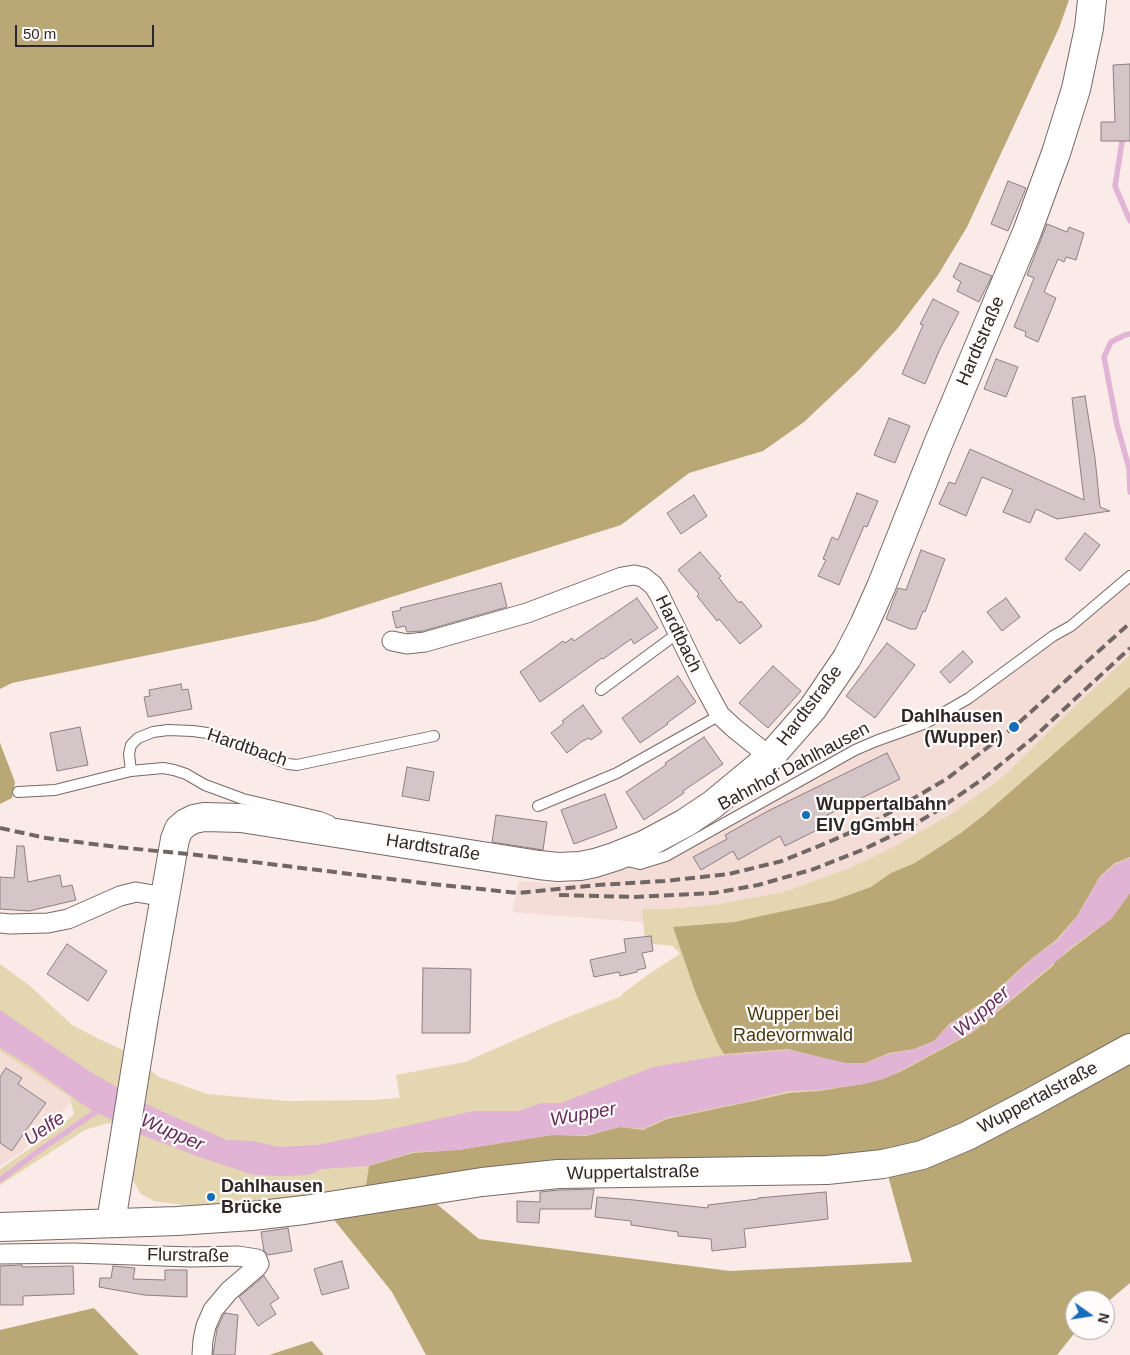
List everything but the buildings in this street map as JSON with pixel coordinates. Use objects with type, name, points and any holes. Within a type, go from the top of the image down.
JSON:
[{"type":"main road","name":"Hardtstraße","points":[[111,1222],[165,897],[177,834],[182,826],[194,819],[210,816],[241,818],[558,867],[580,866],[614,857],[644,845],[712,805],[770,757],[813,708],[847,658],[864,626],[1027,232],[1056,153],[1076,89],[1089,28],[1092,0]]},
{"type":"main road","name":"Wuppertalstraße","points":[[0,1227],[252,1216],[304,1210],[482,1182],[550,1175],[827,1170],[883,1164],[922,1155],[967,1136],[1130,1048]]},
{"type":"street","name":"Hardtbach","points":[[392,642],[407,644],[425,642],[527,613],[611,580],[634,575],[643,577],[653,585],[659,594],[720,715],[770,757]]},
{"type":"street","points":[[0,923],[48,923],[68,919],[120,896],[136,892],[165,897]]},
{"type":"street","name":"Flurstraße","points":[[0,1254],[74,1253],[191,1257],[238,1256],[257,1259],[259,1264],[257,1267],[229,1291],[210,1314],[204,1333],[202,1355]]},
{"type":"lane","name":"Bahnhof Dahlhausen","points":[[614,857],[640,864],[666,856],[855,750],[926,723],[969,698],[1053,636],[1071,626],[1130,576]]},
{"type":"lane","points":[[601,690],[678,633]]},
{"type":"lane","points":[[538,806],[617,773],[720,715]]},
{"type":"lane","name":"Hardtbach","points":[[132,771],[129,754],[131,745],[138,738],[153,732],[168,730],[207,732],[288,764],[297,765],[434,736]]},
{"type":"lane","points":[[18,792],[55,790],[132,771],[163,768],[186,774],[205,785],[243,799],[328,819],[336,825],[337,833]]},
{"type":"shaded area","points":[[1130,576],[1130,686],[928,852],[676,925],[512,912],[519,881],[567,884],[598,877],[614,857],[640,864],[876,741],[969,698]]},
{"type":"shaded area","points":[[0,1048],[75,1099],[22,1152],[0,1166]]},
{"type":"green space","points":[[0,0],[1069,0],[1059,28],[967,227],[938,275],[897,329],[858,371],[804,422],[763,451],[689,473],[621,525],[315,621],[12,683],[0,689]]},
{"type":"green space","name":"Wupper bei Radevormwald","points":[[1130,655],[1130,996],[908,1122],[230,1207],[184,1205],[154,1201],[141,1194],[132,1179],[134,1128],[108,1123],[85,1130],[0,1185],[0,1169],[55,1131],[74,1114],[70,1097],[0,1051],[0,964],[30,986],[72,1025],[127,1052],[159,1077],[207,1094],[286,1101],[400,1098],[396,1075],[465,1062],[556,1022],[622,996],[622,994],[649,974],[680,954],[673,946],[645,943],[642,909],[715,905],[784,892],[852,867],[897,845],[953,813],[1005,775]]},
{"type":"green space","points":[[1130,687],[1130,857],[1115,863],[1100,876],[1077,916],[1056,940],[1031,959],[986,1000],[949,1024],[934,1041],[914,1049],[889,1053],[865,1063],[843,1063],[788,1049],[724,1054],[696,994],[673,927],[735,922],[832,901],[871,887],[891,873],[915,863],[961,833]]},
{"type":"green space","points":[[0,743],[15,782],[12,798],[0,804]]},
{"type":"green space","points":[[1130,893],[1130,1044],[1020,1105],[1024,1085],[1019,1105],[884,1159],[365,1192],[369,1166],[413,1153],[458,1150],[552,1135],[586,1136],[620,1127],[643,1130],[667,1119],[789,1093],[819,1091],[883,1079],[904,1070],[972,1033],[1054,965],[1054,963],[1111,919]]},
{"type":"green space","points":[[1130,1051],[1130,1283],[1115,1296],[1115,1290],[1065,1290],[1065,1340],[1069,1340],[1057,1355],[426,1355],[392,1292],[327,1211],[427,1196],[479,1239],[730,1271],[912,1262],[887,1172]]},
{"type":"green space","points":[[94,1308],[139,1355],[0,1355],[0,1330]]},
{"type":"green space","points":[[312,1341],[324,1355],[269,1355]]},
{"type":"water","name":"Wupper","points":[[1130,858],[1130,893],[1111,919],[1074,945],[972,1032],[883,1079],[820,1090],[788,1091],[666,1118],[643,1129],[620,1127],[587,1135],[551,1135],[458,1150],[413,1152],[368,1166],[322,1169],[308,1175],[254,1175],[139,1134],[88,1108],[28,1065],[0,1048],[0,1010],[89,1071],[150,1106],[227,1140],[253,1141],[279,1147],[316,1145],[474,1111],[519,1111],[541,1103],[561,1103],[653,1067],[725,1055],[789,1050],[846,1063],[866,1063],[889,1054],[915,1049],[934,1041],[950,1024],[988,1000],[1033,958],[1058,940],[1078,915],[1100,877],[1116,864]]},
{"type":"waterway","name":"Hardtbach","points":[[1122,142],[1115,186],[1130,221]]},
{"type":"waterway","name":"Hardtbach","points":[[1130,334],[1111,342],[1104,357],[1117,425],[1129,468],[1130,492]]},
{"type":"waterway","name":"Uelfe","points":[[0,1180],[100,1109]]},
{"type":"railway","points":[[0,828],[46,838],[117,847],[519,893],[729,874],[782,861],[831,841],[872,823],[948,778],[1014,727],[1130,623]]},
{"type":"railway","points":[[559,895],[634,897],[714,893],[758,885],[814,869],[862,850],[910,827],[984,778],[1033,738],[1130,648]]},
{"type":"place","name":"Dahlhausen (Wupper)","points":[[1014,727]]},
{"type":"place","name":"Wuppertalbahn EIV gGmbH","points":[[806,815]]},
{"type":"place","name":"Dahlhausen Brücke","points":[[211,1197]]}]
